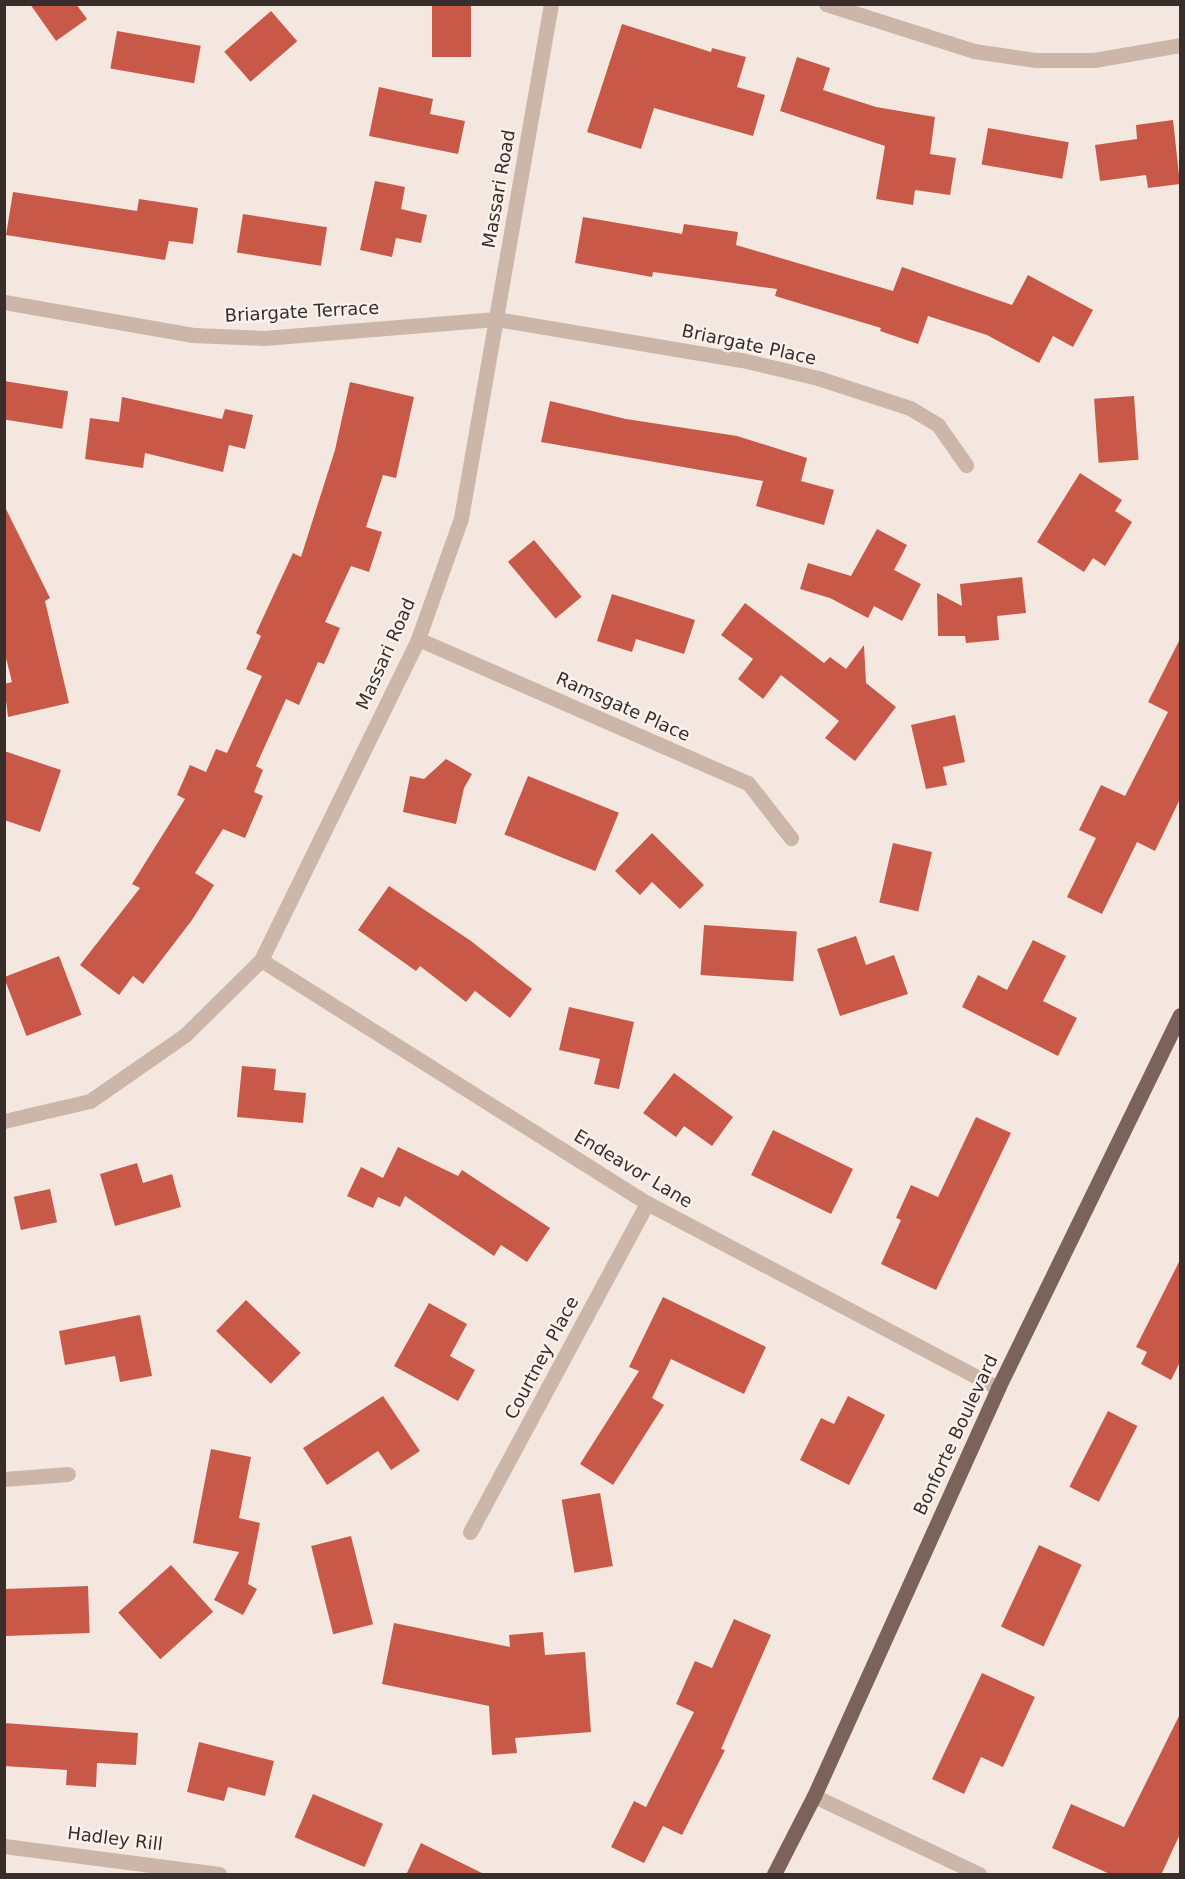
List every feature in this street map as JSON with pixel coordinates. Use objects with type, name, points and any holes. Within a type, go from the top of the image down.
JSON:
[{"type":"main road","name":"Bonforte Boulevard","points":[[774,1875],[814,1796],[998,1388],[1180,1015]]},
{"type":"street","name":"Massari Road","points":[[4,1121],[90,1101],[185,1035],[261,960],[418,639],[461,518],[551,4]]},
{"type":"street","points":[[826,4],[974,51],[1036,60],[1094,60],[1180,45]]},
{"type":"street","name":"Briargate Terrace","points":[[4,302],[205,336],[264,338],[496,319]]},
{"type":"street","name":"Briargate Place","points":[[496,319],[742,360],[818,378],[910,408],[938,425],[966,465]]},
{"type":"street","name":"Ramsgate Place","points":[[418,639],[748,783],[791,838]]},
{"type":"street","name":"Endeavor Lane","points":[[261,960],[647,1203],[998,1388]]},
{"type":"street","name":"Courtney Place","points":[[470,1532],[647,1203]]},
{"type":"street","points":[[4,1479],[68,1474]]},
{"type":"street","points":[[814,1796],[979,1875]]},
{"type":"street","name":"Hadley Rill","points":[[4,1846],[211,1870],[219,1875]]},
{"type":"building","points":[[30,4],[76,4],[87,19],[56,41]]},
{"type":"building","points":[[432,4],[471,4],[471,57],[432,57]]},
{"type":"building","points":[[271,11],[297,41],[250,82],[224,52]]},
{"type":"building","points":[[622,24],[711,52],[712,48],[746,57],[737,87],[765,95],[753,136],[654,108],[641,149],[587,132]]},
{"type":"building","points":[[117,31],[201,46],[194,83],[110,68]]},
{"type":"building","points":[[797,57],[830,68],[823,90],[876,107],[935,117],[930,154],[956,158],[950,195],[915,190],[913,205],[876,199],[885,146],[780,111]]},
{"type":"building","points":[[379,87],[433,99],[430,114],[465,121],[458,154],[369,136]]},
{"type":"building","points":[[1173,120],[1180,184],[1148,188],[1146,175],[1100,181],[1095,145],[1137,139],[1136,125]]},
{"type":"building","points":[[988,128],[1069,142],[1062,179],[982,164]]},
{"type":"building","points":[[375,181],[405,187],[401,209],[427,215],[421,243],[396,238],[392,257],[360,250]]},
{"type":"building","points":[[13,192],[137,211],[139,199],[198,208],[193,244],[169,241],[165,260],[6,235]]},
{"type":"building","points":[[243,214],[327,227],[321,266],[237,253]]},
{"type":"building","points":[[583,217],[682,234],[684,224],[738,232],[736,245],[893,291],[902,267],[1012,305],[1028,275],[1093,310],[1073,347],[1053,336],[1039,363],[987,335],[928,316],[918,344],[880,331],[881,328],[775,296],[777,289],[653,272],[652,277],[575,263]]},
{"type":"building","points":[[4,381],[68,391],[62,429],[4,419]]},
{"type":"building","points":[[350,382],[414,397],[396,478],[383,475],[366,527],[382,532],[369,572],[351,566],[325,622],[340,628],[324,664],[318,662],[299,705],[286,699],[256,766],[263,770],[254,792],[263,796],[245,838],[223,829],[195,873],[214,885],[192,920],[143,984],[133,976],[119,995],[80,965],[140,888],[132,884],[185,799],[177,795],[190,765],[206,772],[216,749],[227,753],[262,676],[246,669],[261,636],[256,633],[293,553],[301,557],[335,450]]},
{"type":"building","points":[[1134,396],[1138,460],[1099,463],[1094,399]]},
{"type":"building","points":[[122,397],[222,419],[225,409],[253,415],[245,449],[229,445],[223,472],[145,453],[143,468],[85,459],[90,418],[119,422]]},
{"type":"building","points":[[550,401],[626,419],[737,436],[807,458],[801,481],[834,490],[824,525],[756,506],[763,481],[541,442]]},
{"type":"building","points":[[1080,473],[1122,500],[1115,511],[1132,522],[1105,566],[1093,558],[1084,572],[1037,542]]},
{"type":"building","points":[[4,505],[50,598],[45,601],[69,703],[8,717],[4,684],[12,682],[4,650]]},
{"type":"building","points":[[877,529],[907,545],[894,570],[921,584],[902,621],[874,606],[868,618],[830,598],[800,589],[808,563],[851,576]]},
{"type":"building","points":[[534,540],[582,597],[556,619],[508,562]]},
{"type":"building","points":[[1022,577],[1026,613],[997,616],[999,640],[966,643],[965,636],[938,636],[937,593],[962,606],[960,584]]},
{"type":"building","points":[[612,594],[695,620],[684,654],[636,639],[632,652],[597,641]]},
{"type":"building","points":[[745,603],[824,663],[830,657],[846,669],[864,645],[866,683],[896,707],[855,761],[825,738],[839,721],[781,675],[763,699],[738,679],[753,659],[721,635]]},
{"type":"building","points":[[1180,639],[1180,799],[1155,851],[1137,842],[1102,914],[1067,897],[1096,838],[1079,830],[1101,785],[1125,796],[1168,712],[1148,702]]},
{"type":"building","points":[[955,715],[965,762],[943,767],[947,785],[926,789],[911,725]]},
{"type":"building","points":[[4,751],[61,770],[40,832],[4,820]]},
{"type":"building","points":[[446,759],[472,774],[464,788],[456,824],[403,812],[410,776],[424,779]]},
{"type":"building","points":[[528,776],[619,813],[595,871],[504,834]]},
{"type":"building","points":[[652,833],[704,885],[680,909],[652,882],[640,895],[615,871]]},
{"type":"building","points":[[893,843],[932,852],[918,911],[879,902]]},
{"type":"building","points":[[389,886],[471,941],[532,989],[510,1018],[475,991],[466,1002],[420,966],[416,971],[358,930]]},
{"type":"building","points":[[704,925],[797,931],[793,981],[701,975]]},
{"type":"building","points":[[856,936],[866,965],[894,955],[908,994],[840,1016],[817,949]]},
{"type":"building","points":[[1033,940],[1066,956],[1043,1001],[1077,1018],[1058,1056],[962,1007],[978,975],[1007,990]]},
{"type":"building","points":[[59,956],[82,1015],[26,1036],[4,977]]},
{"type":"building","points":[[569,1007],[634,1022],[619,1089],[594,1084],[600,1059],[559,1050]]},
{"type":"building","points":[[242,1066],[276,1069],[274,1090],[306,1093],[303,1123],[237,1117]]},
{"type":"building","points":[[674,1073],[733,1117],[712,1146],[684,1126],[676,1137],[643,1113]]},
{"type":"building","points":[[976,1117],[1011,1133],[936,1290],[881,1264],[901,1220],[896,1218],[911,1185],[938,1197]]},
{"type":"building","points":[[773,1130],[853,1169],[831,1214],[751,1175]]},
{"type":"building","points":[[398,1147],[458,1176],[462,1170],[550,1228],[527,1262],[501,1245],[494,1256],[405,1196],[400,1207],[378,1197],[373,1208],[347,1196],[361,1167],[383,1178]]},
{"type":"building","points":[[137,1163],[143,1183],[172,1174],[181,1207],[115,1226],[100,1174]]},
{"type":"building","points":[[50,1189],[57,1222],[21,1230],[14,1197]]},
{"type":"building","points":[[1180,1260],[1180,1362],[1171,1380],[1141,1364],[1147,1352],[1136,1347]]},
{"type":"building","points":[[663,1297],[766,1347],[744,1394],[671,1359],[652,1398],[664,1405],[613,1485],[580,1464],[639,1371],[629,1367]]},
{"type":"building","points":[[246,1300],[301,1353],[271,1384],[216,1331]]},
{"type":"building","points":[[429,1303],[467,1324],[450,1356],[475,1370],[458,1401],[394,1366]]},
{"type":"building","points":[[140,1315],[152,1376],[120,1382],[115,1356],[65,1365],[59,1331]]},
{"type":"building","points":[[383,1396],[420,1451],[391,1470],[378,1451],[327,1485],[303,1448]]},
{"type":"building","points":[[848,1396],[885,1415],[849,1485],[800,1460],[821,1418],[834,1424]]},
{"type":"building","points":[[1108,1411],[1137,1426],[1099,1502],[1069,1487]]},
{"type":"building","points":[[211,1449],[251,1457],[239,1518],[260,1523],[248,1584],[257,1589],[243,1615],[214,1600],[239,1552],[193,1543]]},
{"type":"building","points":[[600,1493],[613,1566],[574,1573],[562,1500]]},
{"type":"building","points":[[351,1536],[373,1624],[333,1634],[311,1546]]},
{"type":"building","points":[[1039,1545],[1082,1565],[1044,1646],[1001,1627]]},
{"type":"building","points":[[171,1565],[213,1612],[160,1659],[118,1613]]},
{"type":"building","points":[[88,1586],[90,1633],[6,1636],[4,1589]]},
{"type":"building","points":[[734,1619],[771,1635],[721,1749],[725,1750],[682,1835],[663,1826],[644,1863],[611,1847],[634,1801],[646,1807],[694,1712],[676,1704],[695,1661],[712,1668]]},
{"type":"building","points":[[394,1623],[510,1647],[509,1635],[543,1632],[545,1655],[585,1652],[591,1732],[515,1738],[517,1753],[492,1755],[489,1706],[382,1684]]},
{"type":"building","points":[[982,1673],[1035,1697],[1003,1767],[981,1757],[964,1794],[932,1779]]},
{"type":"building","points":[[1180,1714],[1180,1834],[1161,1875],[1112,1875],[1052,1848],[1071,1804],[1124,1827]]},
{"type":"building","points":[[4,1723],[138,1733],[136,1765],[97,1763],[96,1787],[66,1785],[67,1770],[4,1766]]},
{"type":"building","points":[[199,1742],[274,1761],[265,1796],[228,1787],[224,1801],[187,1792]]},
{"type":"building","points":[[313,1794],[383,1824],[365,1867],[295,1837]]},
{"type":"building","points":[[421,1843],[486,1875],[406,1875]]}]
